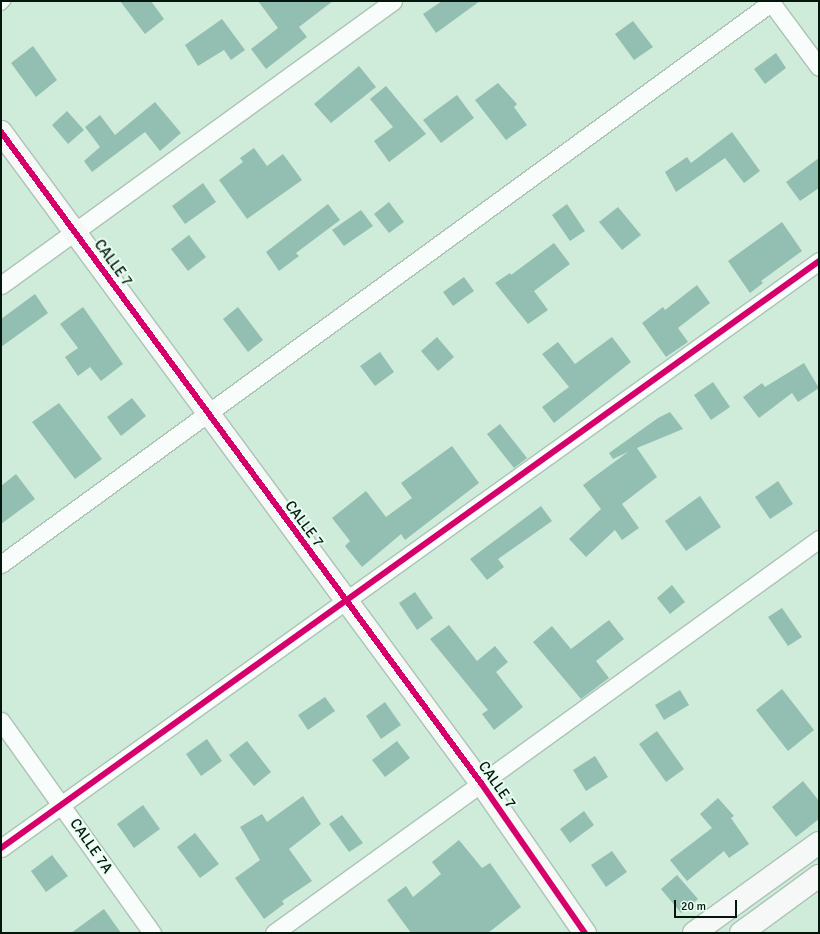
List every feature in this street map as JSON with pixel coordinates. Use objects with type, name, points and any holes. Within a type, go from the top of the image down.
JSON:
[{"type":"street","points":[[1,286],[75,234],[392,1]]},
{"type":"street","points":[[1,564],[772,2],[819,67]]},
{"type":"street","name":"CALLE 7","points":[[1,132],[206,414],[481,783],[585,933]]},
{"type":"street","points":[[1,848],[819,260]]},
{"type":"street","points":[[274,933],[819,539]]},
{"type":"street","name":"CALLE 7A","points":[[1,721],[152,933]]},
{"type":"street","points":[[694,933],[819,843]]},
{"type":"street","points":[[741,933],[819,876]]},
{"type":"lane","points":[[1,5],[5,1]]},
{"type":"building","points":[[120,1],[151,1],[164,19],[145,34]]},
{"type":"building","points":[[258,1],[333,1],[299,27],[307,37],[266,69],[251,49],[278,28]]},
{"type":"building","points":[[442,1],[480,1],[436,33],[423,14]]},
{"type":"building","points":[[222,19],[245,50],[231,60],[224,50],[198,66],[185,45]]},
{"type":"building","points":[[633,21],[653,47],[634,60],[615,34]]},
{"type":"building","points":[[33,46],[57,80],[36,97],[11,63]]},
{"type":"building","points":[[776,53],[786,68],[765,84],[754,69]]},
{"type":"building","points":[[359,66],[376,87],[331,123],[314,104]]},
{"type":"building","points":[[498,83],[517,104],[514,107],[527,125],[506,140],[475,100]]},
{"type":"building","points":[[386,86],[426,134],[389,162],[374,141],[393,127],[370,99]]},
{"type":"building","points":[[457,95],[474,118],[441,143],[423,120]]},
{"type":"building","points":[[155,102],[181,133],[160,151],[145,132],[92,172],[84,161],[100,147],[85,127],[100,115],[115,135]]},
{"type":"building","points":[[67,111],[84,130],[68,144],[52,125]]},
{"type":"building","points":[[732,132],[760,171],[744,183],[725,158],[676,192],[665,172],[687,157],[691,163]]},
{"type":"building","points":[[254,148],[267,166],[283,154],[302,180],[247,219],[219,180],[243,162],[240,158]]},
{"type":"building","points":[[819,158],[819,188],[800,201],[786,182]]},
{"type":"building","points":[[203,183],[216,202],[185,224],[172,206]]},
{"type":"building","points":[[389,202],[404,222],[389,233],[374,214]]},
{"type":"building","points":[[328,204],[340,220],[296,253],[299,256],[279,271],[266,252]]},
{"type":"building","points":[[567,204],[585,231],[570,241],[552,215]]},
{"type":"building","points":[[618,207],[641,235],[622,250],[599,222]]},
{"type":"building","points":[[361,210],[373,226],[344,246],[332,230]]},
{"type":"building","points":[[782,222],[802,251],[761,281],[763,283],[750,293],[728,261]]},
{"type":"building","points":[[189,235],[206,257],[188,271],[171,249]]},
{"type":"building","points":[[554,243],[570,264],[534,291],[548,310],[528,324],[495,283],[510,273],[511,275]]},
{"type":"building","points":[[464,277],[474,291],[453,306],[443,292]]},
{"type":"building","points":[[697,285],[710,303],[678,328],[688,342],[666,357],[642,323],[663,307],[665,310]]},
{"type":"building","points":[[35,294],[48,313],[1,347],[1,319]]},
{"type":"building","points":[[83,307],[123,364],[101,381],[90,367],[78,376],[65,357],[78,348],[60,324]]},
{"type":"building","points":[[238,307],[263,340],[248,352],[223,319]]},
{"type":"building","points":[[437,337],[454,357],[438,371],[421,351]]},
{"type":"building","points":[[612,337],[631,362],[554,423],[542,407],[569,387],[542,354],[558,342],[575,364]]},
{"type":"building","points":[[380,352],[394,372],[375,386],[360,366]]},
{"type":"building","points":[[804,363],[819,388],[798,402],[792,393],[759,418],[743,397],[762,383],[765,387]]},
{"type":"building","points":[[713,382],[730,407],[711,420],[694,395]]},
{"type":"building","points":[[132,398],[146,416],[121,436],[107,417]]},
{"type":"building","points":[[59,403],[102,459],[75,479],[32,422]]},
{"type":"building","points":[[670,412],[683,429],[637,448],[657,477],[622,504],[639,528],[622,540],[615,530],[586,557],[569,539],[601,509],[583,485],[628,452],[613,459],[609,453],[658,418]]},
{"type":"building","points":[[500,424],[527,458],[514,468],[487,434]]},
{"type":"building","points":[[452,446],[479,483],[405,540],[401,534],[362,567],[345,546],[350,541],[332,518],[366,491],[386,517],[412,498],[401,483]]},
{"type":"building","points":[[16,474],[35,499],[1,524],[1,486]]},
{"type":"building","points":[[778,481],[793,504],[770,519],[755,497]]},
{"type":"building","points":[[700,496],[721,527],[686,551],[665,521]]},
{"type":"building","points":[[541,506],[552,521],[498,559],[504,567],[487,580],[470,559]]},
{"type":"building","points":[[672,585],[685,602],[670,614],[657,598]]},
{"type":"building","points":[[415,592],[433,618],[417,630],[399,603]]},
{"type":"building","points":[[782,608],[802,637],[788,646],[768,617]]},
{"type":"building","points":[[609,620],[624,639],[596,661],[609,678],[581,699],[533,642],[552,626],[571,649]]},
{"type":"building","points":[[449,625],[477,661],[495,646],[508,662],[496,672],[523,707],[494,730],[482,714],[488,710],[430,639]]},
{"type":"building","points":[[782,689],[814,730],[788,751],[756,710]]},
{"type":"building","points":[[680,690],[689,705],[664,720],[655,705]]},
{"type":"building","points":[[325,697],[335,711],[308,730],[298,715]]},
{"type":"building","points":[[385,702],[401,725],[381,739],[366,716]]},
{"type":"building","points":[[657,731],[684,769],[666,782],[639,744]]},
{"type":"building","points":[[207,739],[222,761],[201,776],[186,754]]},
{"type":"building","points":[[247,741],[271,772],[254,786],[229,755]]},
{"type":"building","points":[[397,741],[410,758],[385,777],[372,760]]},
{"type":"building","points":[[595,756],[608,777],[586,791],[573,770]]},
{"type":"building","points":[[803,781],[819,801],[819,819],[796,837],[772,807]]},
{"type":"building","points":[[303,796],[321,824],[289,849],[312,881],[282,901],[284,904],[264,919],[235,878],[260,860],[240,827],[262,814],[267,822]]},
{"type":"building","points":[[718,798],[734,816],[731,818],[749,844],[729,858],[724,851],[687,881],[670,860],[712,828],[700,814]]},
{"type":"building","points":[[143,805],[160,829],[134,848],[117,824]]},
{"type":"building","points":[[584,811],[594,825],[570,843],[560,829]]},
{"type":"building","points":[[342,815],[363,843],[349,852],[329,824]]},
{"type":"building","points":[[195,833],[219,864],[200,878],[177,847]]},
{"type":"building","points":[[459,840],[482,868],[490,863],[521,907],[488,933],[411,933],[387,900],[406,886],[413,897],[441,874],[432,862]]},
{"type":"building","points":[[612,851],[627,872],[606,887],[591,865]]},
{"type":"building","points":[[52,855],[68,876],[46,892],[31,871]]},
{"type":"building","points":[[677,875],[698,899],[681,913],[661,889]]},
{"type":"building","points":[[104,909],[121,933],[71,933]]},
{"type":"cycle path","points":[[1,132],[481,783],[585,933]]},
{"type":"cycle path","points":[[1,848],[819,261]]}]
